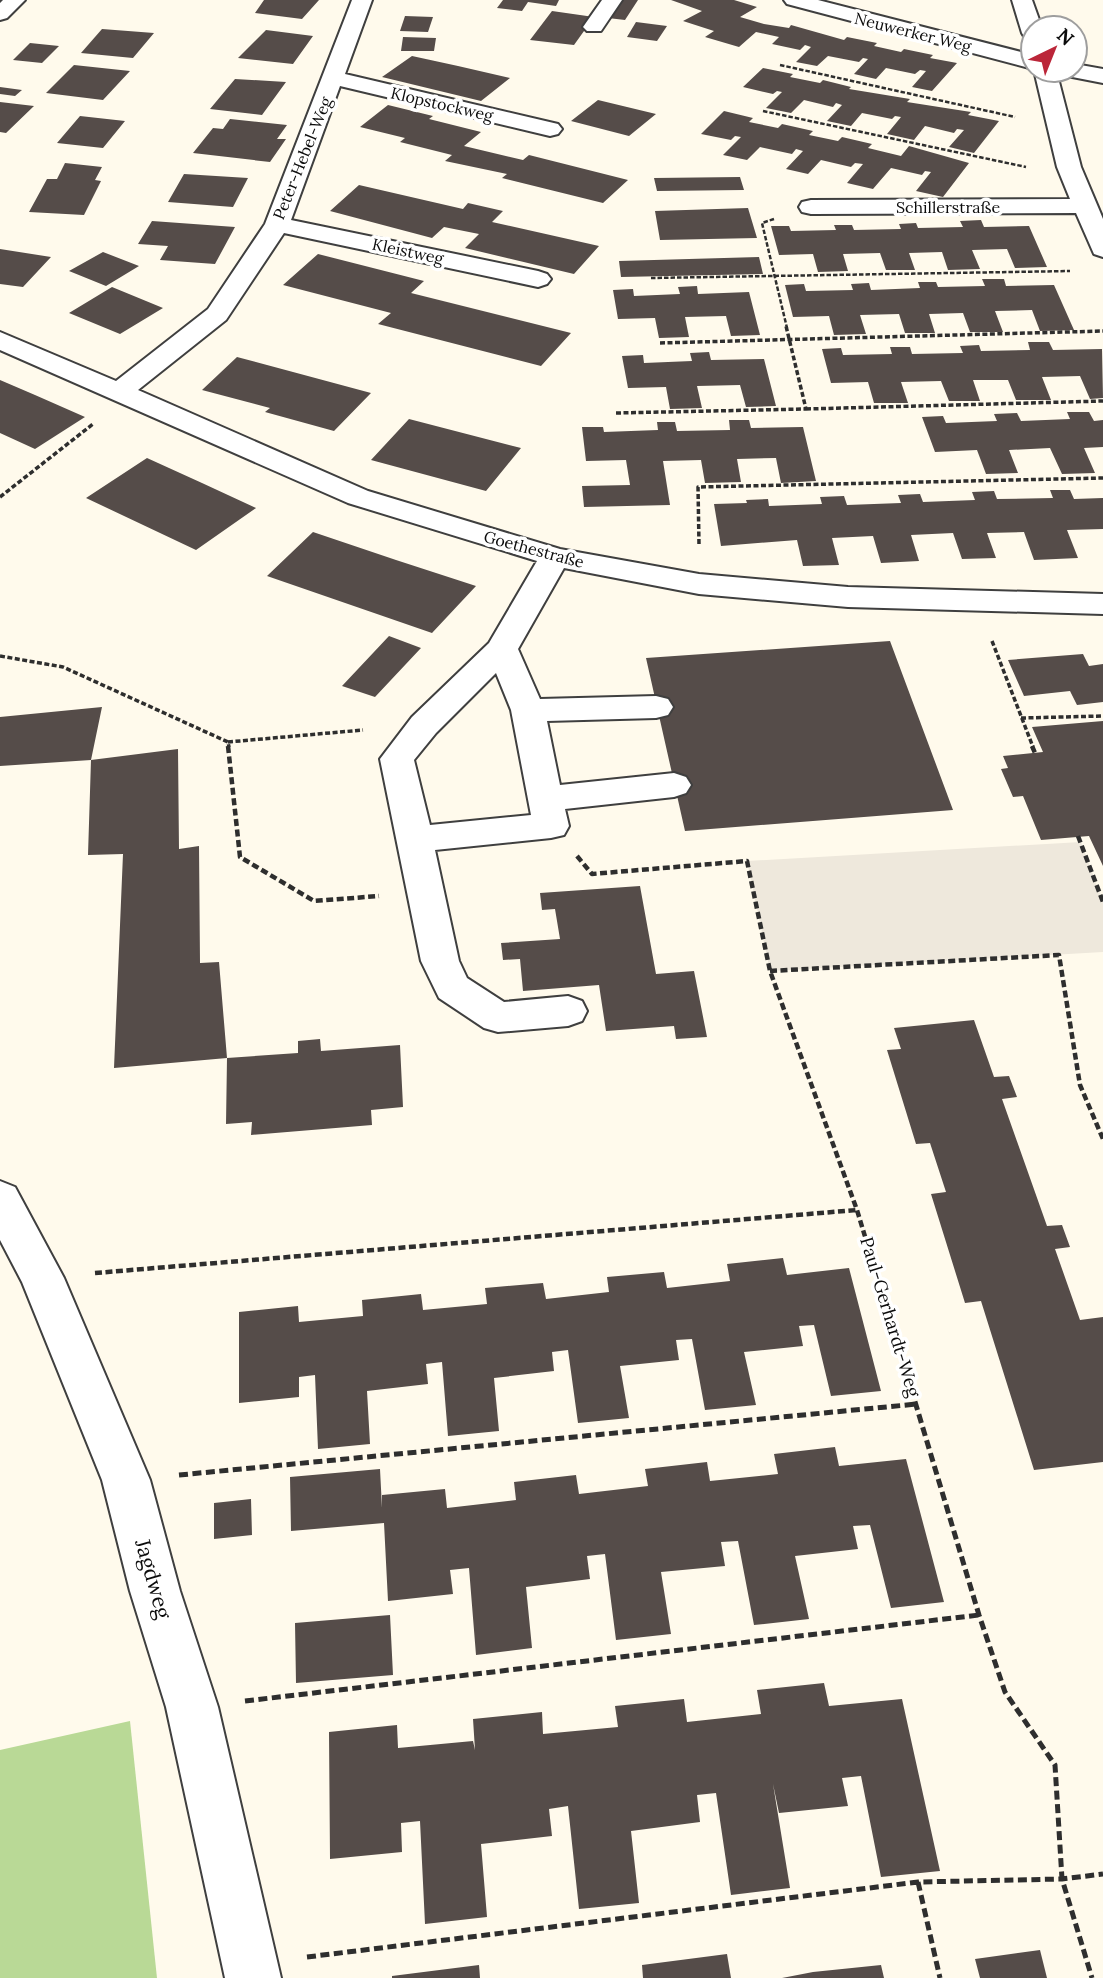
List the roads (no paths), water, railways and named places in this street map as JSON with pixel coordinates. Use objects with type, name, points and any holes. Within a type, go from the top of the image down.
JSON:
[{"type":"street","points":[[0,14],[15,0]]},
{"type":"street","name":"Peter-Hebel-Weg","points":[[119,392],[217,314],[277,224],[362,0]]},
{"type":"street","points":[[594,27],[611,0]]},
{"type":"street","name":"Neuwerker Weg","points":[[794,0],[1019,58]]},
{"type":"street","name":"Klopstockweg","points":[[334,78],[550,129]]},
{"type":"street","points":[[1049,84],[1069,167],[1103,248]]},
{"type":"street","name":"Schillerstraße","points":[[811,207],[1084,206]]},
{"type":"street","name":"Kleistweg","points":[[277,224],[538,279]]},
{"type":"street","name":"Goethestraße","points":[[0,340],[358,497],[555,557],[699,584],[848,597],[1103,604]]},
{"type":"street","points":[[555,557],[502,649],[424,725],[397,759],[439,961],[453,988],[498,1017],[568,1011]]},
{"type":"street","points":[[502,649],[528,710],[548,812]]},
{"type":"street","points":[[528,710],[656,707]]},
{"type":"street","points":[[415,839],[674,785]]},
{"type":"street","name":"Jagdweg","points":[[0,1199],[42,1278],[126,1480],[155,1591],[192,1707],[252,1971]]}]
